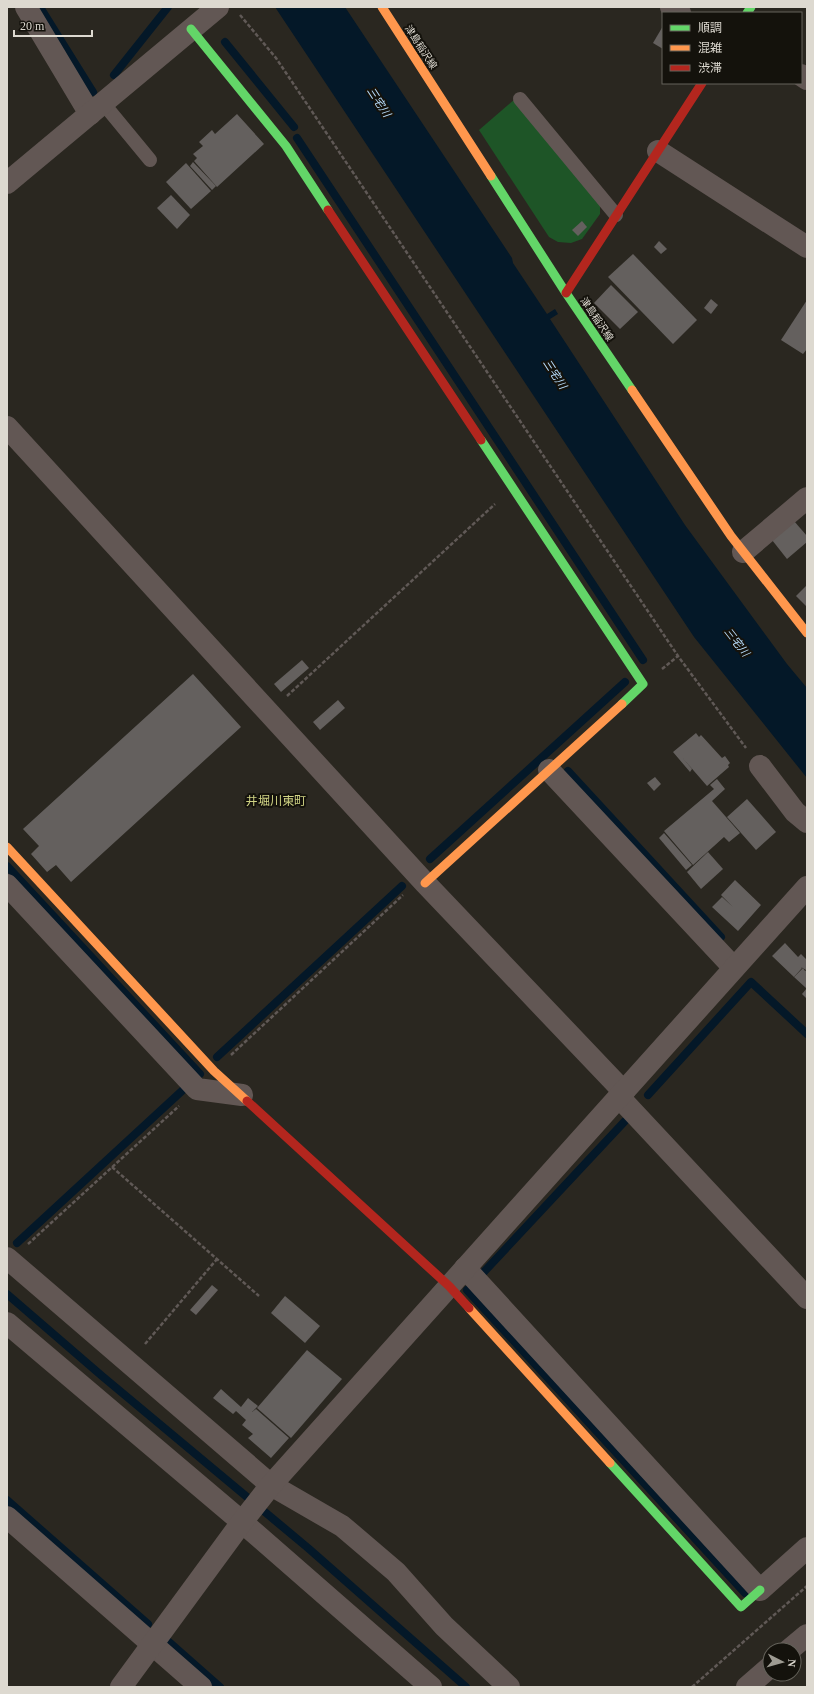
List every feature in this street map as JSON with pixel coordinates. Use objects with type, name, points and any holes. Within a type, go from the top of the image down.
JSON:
[{"type":"street","points":[[26,7],[96,108]]},
{"type":"street","name":"津島稲沢線","points":[[382,7],[566,292],[731,536],[807,633]]},
{"type":"street","points":[[7,183],[191,29],[228,10]]},
{"type":"street","points":[[191,29],[286,146],[643,684],[549,770],[423,881]]},
{"type":"street","points":[[566,292],[701,84]]},
{"type":"street","points":[[658,151],[807,247]]},
{"type":"street","points":[[7,427],[807,1298]]},
{"type":"street","points":[[744,552],[807,498]]},
{"type":"street","points":[[760,766],[795,812],[807,822]]},
{"type":"street","points":[[549,770],[734,968]]},
{"type":"street","points":[[7,847],[214,1071],[449,1286],[741,1607],[807,1548]]},
{"type":"street","points":[[7,885],[197,1089],[242,1095]]},
{"type":"street","points":[[121,1687],[268,1489],[807,887]]},
{"type":"street","points":[[8,1260],[129,1363],[268,1489],[342,1526],[396,1572],[444,1626],[509,1687]]},
{"type":"street","points":[[465,1268],[760,1590]]},
{"type":"street","points":[[7,1323],[245,1518],[431,1687]]},
{"type":"street","points":[[7,1517],[201,1687]]},
{"type":"street","points":[[799,1642],[807,1635]]},
{"type":"street","points":[[747,1687],[762,1674]]},
{"type":"lane","points":[[520,99],[616,215]]},
{"type":"lane","points":[[96,108],[150,160]]},
{"type":"path","points":[[228,10],[276,58],[678,656],[760,766]]},
{"type":"path","points":[[269,713],[513,488]]},
{"type":"path","points":[[214,1071],[423,881]]},
{"type":"path","points":[[8,1260],[197,1089]]},
{"type":"path","points":[[112,1167],[259,1296]]},
{"type":"path","points":[[129,1363],[218,1260]]},
{"type":"path","points":[[692,1687],[807,1586]]},
{"type":"green space","points":[[515,99],[600,203],[600,214],[582,239],[571,243],[558,242],[549,237],[479,130]]},
{"type":"water","name":"三宅川","points":[[275,7],[345,7],[512,258],[513,263],[547,314],[555,309],[558,314],[550,319],[685,525],[787,664],[807,688],[807,778],[694,637]]},
{"type":"building","points":[[662,28],[662,48],[653,43]]},
{"type":"building","points":[[237,114],[264,144],[217,187],[194,161],[197,158],[193,154],[203,146],[199,142],[212,130],[215,134]]},
{"type":"building","points":[[193,162],[216,186],[212,190],[190,166]]},
{"type":"building","points":[[186,163],[211,191],[191,209],[166,182]]},
{"type":"building","points":[[171,195],[190,215],[177,229],[157,208]]},
{"type":"building","points":[[582,221],[587,227],[578,236],[572,230]]},
{"type":"building","points":[[659,241],[667,249],[661,254],[654,247]]},
{"type":"building","points":[[633,254],[697,320],[673,344],[608,277]]},
{"type":"building","points":[[611,285],[638,312],[620,329],[594,303]]},
{"type":"building","points":[[711,299],[718,305],[711,314],[704,308]]},
{"type":"building","points":[[807,300],[807,349],[803,354],[781,340]]},
{"type":"building","points":[[794,521],[807,536],[807,542],[787,559],[772,540]]},
{"type":"building","points":[[807,585],[807,607],[796,596]]},
{"type":"building","points":[[302,660],[309,668],[281,692],[274,684]]},
{"type":"building","points":[[193,674],[241,727],[71,882],[56,865],[47,872],[31,854],[39,846],[23,829]]},
{"type":"building","points":[[338,700],[345,708],[320,730],[313,722]]},
{"type":"building","points":[[696,733],[699,737],[701,735],[722,758],[725,756],[730,763],[728,765],[729,767],[707,786],[681,756],[692,769],[690,772],[673,752]]},
{"type":"building","points":[[655,777],[661,784],[654,791],[647,783]]},
{"type":"building","points":[[717,779],[725,789],[712,801],[740,833],[729,842],[724,837],[693,865],[664,831],[714,789],[710,785]]},
{"type":"building","points":[[747,799],[776,832],[756,850],[727,817]]},
{"type":"building","points":[[664,833],[692,865],[686,870],[659,838]]},
{"type":"building","points":[[708,852],[723,869],[701,889],[687,872]]},
{"type":"building","points":[[735,880],[761,905],[738,931],[712,907],[722,897],[733,907],[721,895]]},
{"type":"building","points":[[785,943],[798,957],[801,954],[807,960],[807,969],[806,970],[801,967],[802,968],[794,977],[772,956]]},
{"type":"building","points":[[803,968],[805,971],[807,970],[806,988],[794,977]]},
{"type":"building","points":[[807,988],[807,999],[802,994]]},
{"type":"building","points":[[212,1285],[218,1290],[196,1315],[190,1310]]},
{"type":"building","points":[[285,1296],[320,1326],[305,1343],[271,1313]]},
{"type":"building","points":[[307,1350],[342,1379],[291,1438],[257,1408]]},
{"type":"building","points":[[221,1389],[241,1407],[248,1398],[258,1406],[252,1412],[256,1409],[289,1438],[271,1458],[248,1438],[253,1434],[242,1425],[246,1420],[236,1411],[233,1414],[213,1398]]},
{"type":"waterway","points":[[40,7],[93,92]]},
{"type":"waterway","points":[[114,75],[168,7]]},
{"type":"waterway","points":[[225,42],[294,127]]},
{"type":"waterway","points":[[297,138],[643,660]]},
{"type":"waterway","points":[[430,859],[625,682]]},
{"type":"waterway","points":[[568,771],[721,937]]},
{"type":"waterway","points":[[7,866],[200,1074]]},
{"type":"waterway","points":[[217,1057],[402,886]]},
{"type":"waterway","points":[[648,1095],[751,982],[807,1034]]},
{"type":"waterway","points":[[17,1243],[184,1089]]},
{"type":"waterway","points":[[482,1274],[625,1121]]},
{"type":"waterway","points":[[467,1290],[745,1593]]},
{"type":"waterway","points":[[7,1294],[102,1376],[308,1548],[466,1687]]},
{"type":"waterway","points":[[7,1500],[148,1624]]},
{"type":"waterway","points":[[169,1642],[220,1687]]},
{"type":"traffic: fast","points":[[748,12],[751,7]]},
{"type":"traffic: fast","points":[[191,29],[286,146],[328,210]]},
{"type":"traffic: fast","points":[[491,176],[566,293],[632,390]]},
{"type":"traffic: fast","points":[[481,440],[643,684],[622,704]]},
{"type":"traffic: fast","points":[[610,1463],[741,1607],[760,1590]]},
{"type":"traffic: slow","points":[[382,7],[491,176]]},
{"type":"traffic: slow","points":[[632,390],[731,536],[807,633]]},
{"type":"traffic: slow","points":[[425,883],[622,704]]},
{"type":"traffic: slow","points":[[7,847],[214,1071],[247,1101]]},
{"type":"traffic: slow","points":[[469,1308],[610,1463]]},
{"type":"traffic: jam","points":[[566,293],[701,84]]},
{"type":"traffic: jam","points":[[328,210],[481,440]]},
{"type":"traffic: jam","points":[[247,1101],[449,1286],[469,1308]]},
{"type":"district","name":"井堀川東町","points":[[276,801]]}]
